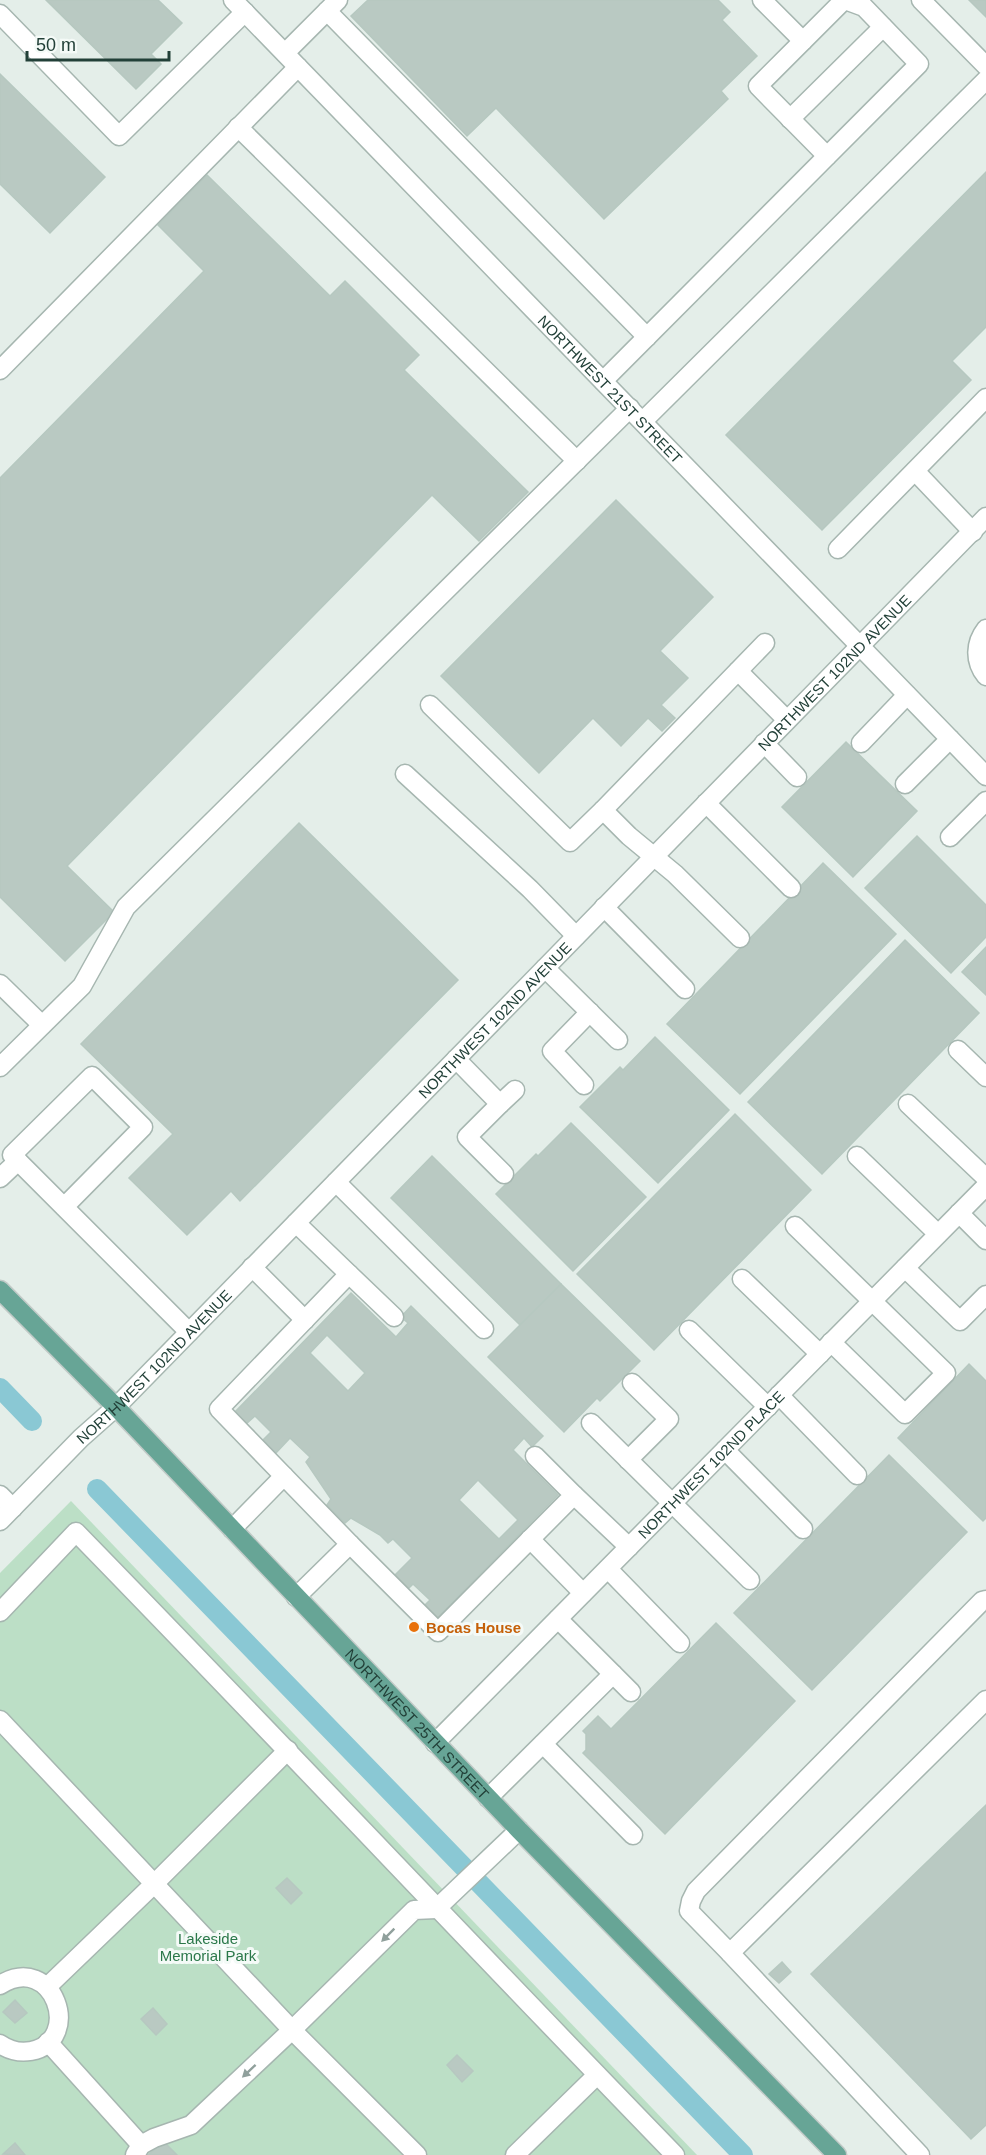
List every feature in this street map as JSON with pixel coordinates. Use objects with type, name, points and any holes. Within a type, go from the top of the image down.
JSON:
[{"type":"main road","name":"NORTHWEST 25TH STREET","points":[[0,1290],[116,1407],[488,1798],[837,2155]]},
{"type":"street","points":[[762,0],[803,41]]},
{"type":"street","points":[[603,381],[920,64],[864,7],[844,0],[758,86],[827,156]]},
{"type":"street","points":[[921,0],[986,66]]},
{"type":"street","points":[[0,14],[119,136],[239,6]]},
{"type":"street","name":"NORTHWEST 21ST STREET","points":[[239,6],[986,776]]},
{"type":"street","points":[[285,53],[332,6],[647,337]]},
{"type":"street","points":[[790,119],[883,27]]},
{"type":"street","points":[[0,370],[298,67]]},
{"type":"street","points":[[643,421],[986,80]]},
{"type":"street","points":[[238,127],[576,461]]},
{"type":"street","points":[[838,549],[986,398]]},
{"type":"street","points":[[0,1066],[82,986],[126,908],[630,408]]},
{"type":"street","points":[[915,471],[973,532]]},
{"type":"street","name":"NORTHWEST 102ND AVENUE","points":[[4,1508],[116,1407],[986,517]]},
{"type":"street","points":[[986,628],[979,639],[977,650],[978,660],[986,676]]},
{"type":"street","points":[[430,705],[570,842],[765,643]]},
{"type":"street","points":[[738,671],[787,720]]},
{"type":"street","points":[[861,743],[907,695]]},
{"type":"street","points":[[905,784],[950,739]]},
{"type":"street","points":[[764,744],[797,777]]},
{"type":"street","points":[[405,774],[530,889],[576,936]]},
{"type":"street","points":[[950,837],[986,801]]},
{"type":"street","points":[[706,803],[791,888]]},
{"type":"street","points":[[603,810],[629,836],[675,874],[740,938]]},
{"type":"street","points":[[604,908],[685,989]]},
{"type":"street","points":[[545,968],[618,1040]]},
{"type":"street","points":[[0,984],[42,1025]]},
{"type":"street","points":[[584,1085],[552,1051],[590,1012]]},
{"type":"street","points":[[958,1050],[986,1077]]},
{"type":"street","points":[[456,1059],[500,1104]]},
{"type":"street","points":[[64,1207],[143,1128],[92,1076],[12,1155],[18,1161],[64,1207],[189,1332]]},
{"type":"street","points":[[504,1174],[467,1137],[515,1090]]},
{"type":"street","points":[[908,1104],[986,1178]]},
{"type":"street","points":[[857,1156],[939,1234]]},
{"type":"street","points":[[0,1178],[18,1161]]},
{"type":"street","points":[[336,1182],[484,1329]]},
{"type":"street","name":"NORTHWEST 102ND PLACE","points":[[435,1743],[986,1186]]},
{"type":"street","points":[[959,1213],[986,1240]]},
{"type":"street","points":[[296,1222],[394,1317]]},
{"type":"street","points":[[742,1279],[905,1414],[946,1373],[795,1226]]},
{"type":"street","points":[[252,1267],[305,1320]]},
{"type":"street","points":[[905,1268],[960,1321],[986,1295]]},
{"type":"street","points":[[349,1274],[219,1409],[438,1632],[574,1495]]},
{"type":"street","points":[[689,1330],[857,1474]]},
{"type":"street","points":[[628,1460],[669,1419],[632,1383]]},
{"type":"street","points":[[591,1423],[750,1580]]},
{"type":"street","points":[[725,1450],[803,1528]]},
{"type":"street","points":[[535,1456],[629,1547]]},
{"type":"street","points":[[232,1529],[284,1476]]},
{"type":"street","points":[[0,1612],[76,1532],[675,2155]]},
{"type":"street","points":[[530,1539],[584,1593]]},
{"type":"street","points":[[296,1597],[350,1544]]},
{"type":"street","points":[[608,1569],[680,1643]]},
{"type":"street","points":[[920,2155],[689,1911],[696,1891],[982,1601],[986,1600]]},
{"type":"street","points":[[558,1619],[631,1692]]},
{"type":"street","points":[[488,1798],[613,1674]]},
{"type":"street","points":[[730,1953],[986,1700]]},
{"type":"street","points":[[0,1720],[292,2030],[417,2155]]},
{"type":"street","points":[[543,1744],[633,1835]]},
{"type":"street","points":[[47,1987],[288,1750]]},
{"type":"street","points":[[48,2042],[138,2150],[154,2138],[191,2125],[414,1910],[436,1909],[519,1830]]},
{"type":"street","points":[[0,1985],[9,1979],[23,1977],[38,1980],[47,1987],[57,2002],[60,2016],[57,2031],[48,2042],[35,2050],[21,2053],[7,2049],[0,2044]]},
{"type":"street","points":[[515,2155],[597,2075]]},
{"type":"green space","name":"Lakeside Memorial Park","points":[[71,1501],[697,2155],[0,2155],[0,1573]]},
{"type":"building","points":[[46,0],[158,0],[182,23],[151,54],[161,64],[136,89]]},
{"type":"building","points":[[368,0],[718,0],[730,12],[722,20],[757,56],[721,91],[728,99],[604,219],[496,108],[467,136],[351,16]]},
{"type":"building","points":[[969,0],[986,0],[986,17]]},
{"type":"building","points":[[0,74],[105,177],[50,233],[0,184]]},
{"type":"building","points":[[986,172],[986,327],[952,361],[971,380],[822,530],[726,435]]},
{"type":"building","points":[[207,175],[330,296],[345,281],[419,355],[404,370],[528,492],[479,541],[432,495],[67,866],[114,912],[65,961],[0,897],[0,478],[204,271],[158,225]]},
{"type":"building","points":[[616,500],[713,597],[660,651],[688,678],[661,705],[675,718],[662,731],[648,718],[621,746],[593,718],[539,773],[441,676]]},
{"type":"building","points":[[846,742],[917,811],[853,877],[782,807]]},
{"type":"building","points":[[299,823],[458,980],[240,1201],[231,1191],[187,1235],[129,1178],[173,1134],[81,1044]]},
{"type":"building","points":[[917,836],[986,905],[986,937],[951,973],[865,888]]},
{"type":"building","points":[[823,863],[896,934],[740,1094],[667,1024]]},
{"type":"building","points":[[905,940],[979,1013],[822,1174],[748,1102]]},
{"type":"building","points":[[986,947],[986,995],[962,972]]},
{"type":"building","points":[[655,1037],[729,1110],[658,1183],[580,1107],[620,1067],[623,1070]]},
{"type":"building","points":[[735,1114],[811,1190],[654,1350],[577,1274]]},
{"type":"building","points":[[571,1123],[646,1197],[573,1271],[496,1194]]},
{"type":"building","points":[[432,1156],[561,1284],[520,1325],[391,1198]]},
{"type":"building","points":[[561,1284],[640,1361],[600,1401],[597,1398],[564,1432],[488,1357]]},
{"type":"building","points":[[351,1293],[396,1337],[408,1323],[401,1317],[411,1306],[543,1436],[532,1447],[524,1438],[513,1450],[558,1495],[436,1619],[423,1607],[430,1600],[413,1584],[406,1591],[393,1577],[412,1558],[393,1539],[388,1543],[380,1535],[351,1518],[345,1523],[327,1505],[331,1499],[306,1462],[310,1457],[290,1438],[276,1453],[263,1440],[271,1432],[255,1416],[246,1424],[234,1413]],"holes":[[[327,1335],[365,1373],[348,1391],[310,1353]],[[478,1480],[518,1520],[499,1539],[459,1500]]]},
{"type":"building","points":[[969,1364],[986,1381],[986,1518],[983,1521],[898,1438]]},
{"type":"building","points":[[889,1455],[967,1532],[812,1690],[734,1613]]},
{"type":"building","points":[[716,1623],[795,1701],[665,1834],[583,1753],[586,1750],[586,1734],[583,1731],[598,1716],[611,1729]]},
{"type":"building","points":[[986,1805],[986,2125],[971,2139],[811,1974]]},
{"type":"building","points":[[287,1878],[302,1893],[291,1904],[276,1888]]},
{"type":"building","points":[[782,1962],[791,1972],[779,1983],[769,1974]]},
{"type":"building","points":[[15,2000],[27,2013],[15,2023],[3,2012]]},
{"type":"building","points":[[153,2008],[167,2024],[156,2035],[141,2019]]},
{"type":"building","points":[[457,2055],[473,2071],[462,2082],[447,2065]]},
{"type":"building","points":[[163,2141],[177,2155],[148,2155]]},
{"type":"building","points":[[15,2143],[25,2155],[3,2154]]},
{"type":"waterway","points":[[0,1388],[32,1421]]},
{"type":"waterway","points":[[97,1489],[743,2155]]},
{"type":"place","name":"Bocas House","points":[[414,1627]]}]
